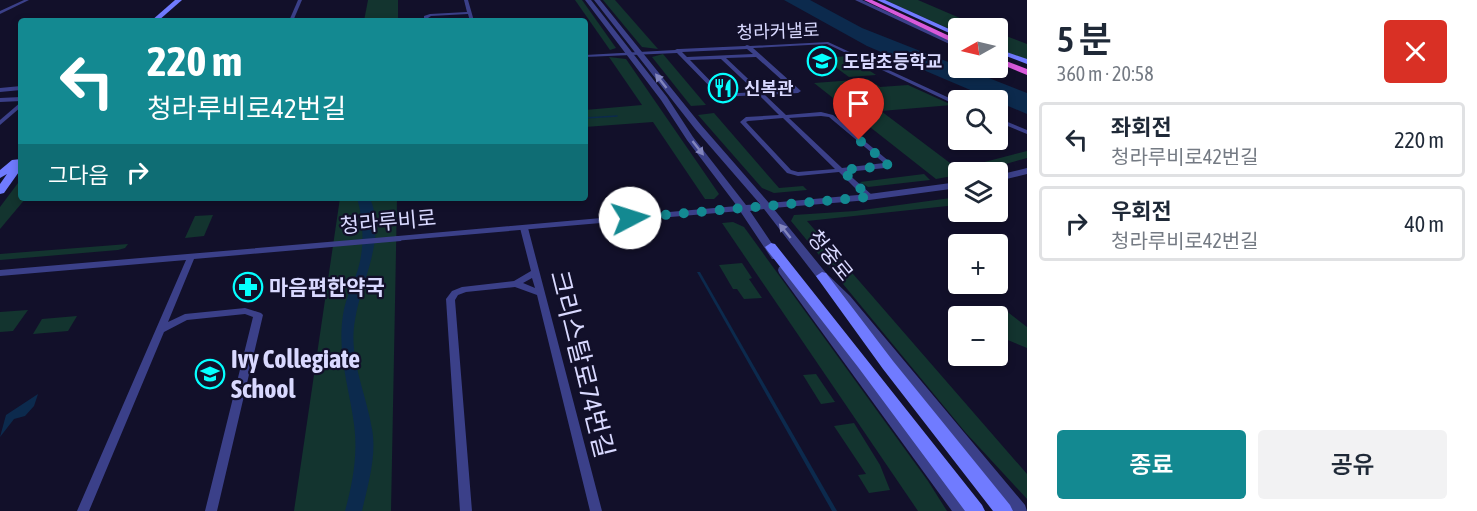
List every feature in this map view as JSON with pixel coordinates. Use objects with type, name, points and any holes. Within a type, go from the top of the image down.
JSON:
[{"type":"highway","points":[[867,0],[948,39]]},
{"type":"highway","points":[[874,0],[948,33]]},
{"type":"highway","points":[[1008,56],[1027,63]]},
{"type":"highway","points":[[1008,64],[1027,71]]},
{"type":"main road","points":[[162,13],[170,0]]},
{"type":"main road","points":[[157,18],[179,0]]},
{"type":"main road","points":[[880,0],[948,32]]},
{"type":"main road","points":[[0,175],[18,162]]},
{"type":"main road","points":[[0,191],[18,164]]},
{"type":"main road","name":"청중로","points":[[771,247],[976,511]]},
{"type":"main road","name":"청중로","points":[[822,276],[888,365],[1004,511]]},
{"type":"street","points":[[0,13],[27,0]]},
{"type":"street","points":[[293,18],[300,0]]},
{"type":"street","points":[[466,0],[471,18]]},
{"type":"street","name":"청중로","points":[[588,0],[771,247]]},
{"type":"street","name":"청중로","points":[[597,0],[698,127],[822,276]]},
{"type":"street","points":[[858,0],[948,40]]},
{"type":"street","points":[[426,18],[430,15],[470,13]]},
{"type":"street","name":"청라커낼로","points":[[588,56],[828,43],[948,99]]},
{"type":"street","points":[[677,50],[722,96],[798,91],[747,46]]},
{"type":"street","points":[[685,59],[757,55]]},
{"type":"street","name":"청라커낼로","points":[[722,57],[869,197]]},
{"type":"street","points":[[0,90],[18,88]]},
{"type":"street","points":[[0,100],[18,99]]},
{"type":"street","points":[[0,123],[18,107]]},
{"type":"street","points":[[821,114],[831,116],[888,164],[842,170],[798,174],[789,172],[742,122],[746,119],[821,114]]},
{"type":"street","points":[[1008,124],[1027,132]]},
{"type":"street","points":[[1008,176],[1027,171]]},
{"type":"street","name":"청라루비로","points":[[0,273],[869,197],[948,186]]},
{"type":"street","name":"크리스탈로74번길","points":[[524,228],[596,511]]},
{"type":"street","points":[[771,247],[782,268],[962,511]]},
{"type":"street","points":[[83,511],[191,257]]},
{"type":"street","points":[[516,284],[535,272]]},
{"type":"street","points":[[822,276],[846,299],[1019,511]]},
{"type":"street","points":[[516,284],[540,293]]},
{"type":"street","name":"크리스탈로74번길","points":[[466,511],[449,302],[455,293],[465,289],[516,284]]},
{"type":"street","points":[[169,308],[185,317]]},
{"type":"street","points":[[160,330],[185,317],[251,311],[258,315],[259,319],[211,511]]},
{"type":"green space","points":[[368,0],[398,0],[398,18],[365,18]]},
{"type":"green space","points":[[575,0],[582,0],[616,48],[610,50]]},
{"type":"green space","points":[[603,0],[615,0],[658,49],[642,47]]},
{"type":"green space","points":[[885,0],[918,0],[960,18],[948,18],[948,28]]},
{"type":"green space","points":[[1008,37],[1027,44],[1027,60],[1008,53]]},
{"type":"green space","points":[[663,54],[706,105],[691,106],[652,57]]},
{"type":"green space","points":[[848,56],[876,75],[849,77],[823,58]]},
{"type":"green space","points":[[609,57],[626,59],[719,194],[714,199],[705,199],[653,122],[588,127],[588,110],[642,105]]},
{"type":"green space","points":[[868,79],[880,87],[908,85],[948,103],[948,105],[881,111],[949,162],[948,177],[936,179],[814,83]]},
{"type":"green space","points":[[714,113],[779,188],[803,186],[807,190],[774,193],[762,188],[698,115]]},
{"type":"green space","points":[[1027,151],[1027,158],[1008,163],[985,162]]},
{"type":"green space","points":[[924,174],[930,180],[868,187],[860,182]]},
{"type":"green space","points":[[18,183],[18,201],[23,201],[0,229],[0,207]]},
{"type":"green space","points":[[948,198],[948,206],[807,221],[1027,474],[1027,499],[966,433],[791,221],[794,215],[855,211]]},
{"type":"green space","points":[[340,201],[397,201],[391,511],[294,511]]},
{"type":"green space","points":[[213,215],[204,236],[185,238],[195,216]]},
{"type":"green space","points":[[733,222],[744,227],[928,481],[947,511],[918,511],[722,223]]},
{"type":"green space","points":[[128,244],[125,248],[118,250],[0,260],[0,254]]},
{"type":"green space","points":[[742,263],[752,278],[749,279],[762,298],[744,299],[737,289],[733,289],[719,265]]},
{"type":"green space","points":[[28,310],[13,331],[0,332],[0,312]]},
{"type":"green space","points":[[1008,312],[1027,327],[1027,348],[1008,340]]},
{"type":"green space","points":[[77,316],[68,331],[33,334],[42,319]]},
{"type":"green space","points":[[816,374],[835,402],[821,404],[803,375]]},
{"type":"green space","points":[[854,423],[880,465],[890,490],[869,493],[858,475],[866,474],[834,426]]},
{"type":"water","points":[[784,0],[810,0],[862,28],[948,62],[948,78],[989,78],[1027,93],[1027,114],[1008,106],[1008,90],[971,90],[867,46]]},
{"type":"water","points":[[358,201],[371,201],[376,228],[374,244],[353,334],[356,361],[369,415],[373,449],[362,511],[345,511],[352,479],[355,446],[354,424],[341,343],[345,305],[359,266],[362,246],[361,217]]},
{"type":"water","points":[[697,272],[700,272],[837,511],[832,511]]},
{"type":"water","points":[[38,394],[34,406],[25,416],[14,419],[0,437],[6,415]]},
{"type":"waterway","points":[[588,118],[617,116]]},
{"type":"place","name":"도담초등학교","points":[[822,61]]},
{"type":"place","name":"신복관","points":[[723,88]]},
{"type":"place","name":"마음편한약국","points":[[248,287]]},
{"type":"place","name":"Ivy Collegiate School","points":[[210,374]]},
{"type":"route","points":[[630,218],[869,197],[842,170],[888,164],[859,140]]}]
